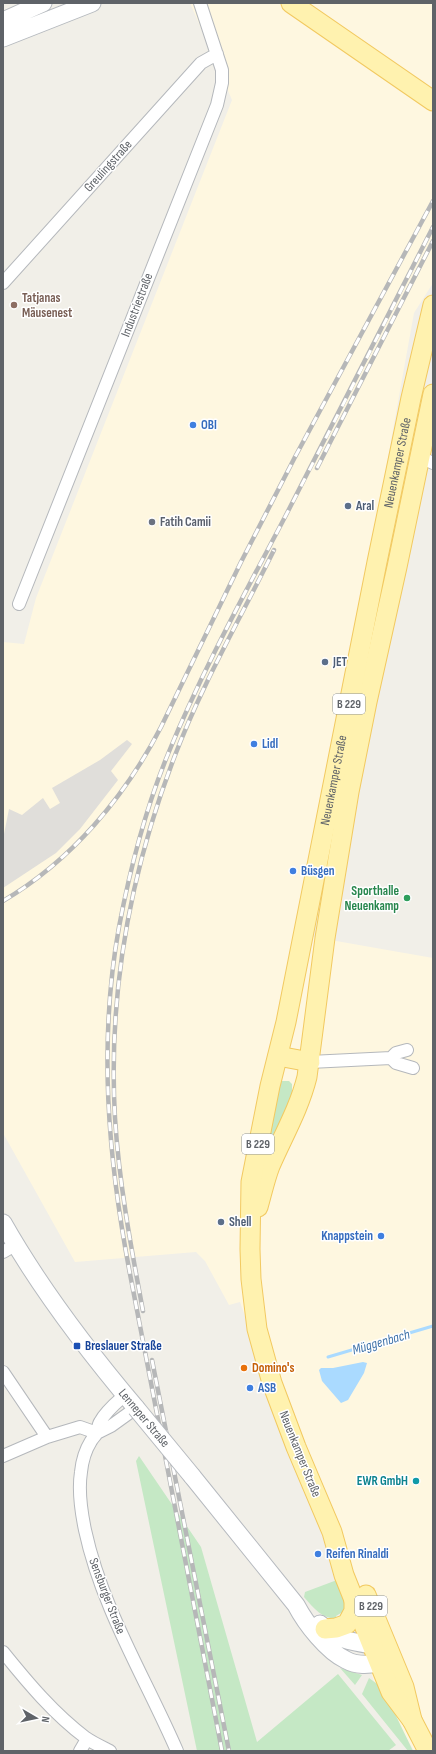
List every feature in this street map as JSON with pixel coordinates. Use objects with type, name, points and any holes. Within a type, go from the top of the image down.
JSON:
[{"type":"main road","points":[[3,21],[43,3]]},
{"type":"main road","points":[[3,38],[66,8],[92,3]]},
{"type":"main road","points":[[291,3],[433,101]]},
{"type":"main road","name":"Neuenkamper Straße","points":[[383,1652],[354,1599],[344,1575],[332,1532],[293,1440],[272,1383],[262,1350],[254,1306],[250,1250],[251,1182],[270,1086],[286,1022],[330,794],[403,440],[433,305]]},
{"type":"main road","name":"Neuenkamper Straße","points":[[251,1234],[266,1177],[303,1093],[310,1062],[324,945],[349,792],[366,702],[428,451],[433,394]]},
{"type":"main road","points":[[403,440],[428,451]]},
{"type":"main road","points":[[278,1056],[310,1062]]},
{"type":"main road","name":"Lenneper Straße","points":[[3,1223],[9,1249],[35,1278],[68,1324],[296,1605],[303,1618],[321,1640],[340,1657],[347,1661],[364,1665],[383,1652]]},
{"type":"main road","name":"Neuenkamper Straße","points":[[332,1532],[355,1570],[383,1652]]},
{"type":"main road","points":[[325,1629],[336,1628],[347,1624],[354,1611],[354,1599]]},
{"type":"main road","name":"Lenneper Straße","points":[[296,1605],[309,1613],[325,1629],[338,1637],[383,1652]]},
{"type":"main road","name":"B 229","points":[[383,1652],[391,1692],[412,1720],[428,1751]]},
{"type":"street","name":"Industriestraße","points":[[19,604],[216,105],[222,78],[217,54],[200,3]]},
{"type":"street","name":"Greulingstraße","points":[[3,283],[201,63],[217,54]]},
{"type":"street","points":[[310,1062],[391,1058],[396,1053],[407,1050]]},
{"type":"street","points":[[391,1058],[396,1063],[413,1068]]},
{"type":"street","points":[[3,1372],[47,1437]]},
{"type":"street","points":[[97,1433],[100,1422],[110,1408],[125,1395]]},
{"type":"street","points":[[3,1456],[47,1437],[80,1427],[97,1433],[111,1426],[136,1408]]},
{"type":"street","name":"Sensburger Straße","points":[[97,1433],[90,1442],[80,1472],[82,1514],[90,1553],[102,1590],[116,1624],[154,1700],[177,1751]]},
{"type":"street","points":[[3,1652],[30,1686],[68,1723],[87,1739],[110,1751]]},
{"type":"street","points":[[80,1751],[87,1739]]},
{"type":"shaded area","points":[[190,3],[433,3],[433,283],[414,313],[302,935],[433,958],[433,1751],[414,1751],[374,1681],[240,1302],[229,1305],[205,1261],[196,1252],[75,1262],[3,1133],[3,642],[24,644],[36,598],[232,100]]},
{"type":"shaded area","points":[[127,740],[132,744],[111,771],[118,780],[80,829],[56,853],[3,888],[3,839],[9,809],[22,815],[43,798],[50,809],[60,803],[52,788],[100,760]]},
{"type":"green space","points":[[282,1081],[289,1081],[292,1084],[292,1094],[265,1156],[278,1083]]},
{"type":"green space","points":[[139,1456],[201,1547],[257,1742],[338,1674],[396,1745],[388,1751],[197,1751],[136,1461]]},
{"type":"green space","points":[[337,1580],[344,1601],[343,1615],[341,1613],[336,1616],[337,1619],[332,1619],[315,1609],[304,1597],[305,1592]]},
{"type":"green space","points":[[340,1668],[362,1675],[355,1685]]},
{"type":"green space","points":[[369,1678],[380,1686],[385,1693],[413,1751],[408,1751],[362,1694]]},
{"type":"water","points":[[363,1362],[367,1363],[364,1373],[348,1400],[341,1403],[322,1381],[319,1370],[321,1368],[333,1368]]},
{"type":"waterway","name":"Müggenbach","points":[[328,1357],[433,1326]]},
{"type":"railway","points":[[3,901],[28,885],[73,847],[113,802],[147,753],[241,562],[295,457],[433,201]]},
{"type":"railway","points":[[222,1751],[122,1231],[111,1144],[108,1101],[107,1057],[113,970],[123,905],[133,862],[152,796],[168,754],[194,694],[224,634],[433,227]]},
{"type":"railway","points":[[317,468],[433,241]]},
{"type":"railway","points":[[143,1311],[122,1191],[115,1118],[115,1026],[125,935],[145,845],[174,758],[196,705],[274,550]]},
{"type":"railway","points":[[152,1360],[229,1751]]},
{"type":"place","name":"Tatjanas Mäusenest","points":[[14,305]]},
{"type":"place","name":"OBI","points":[[193,425]]},
{"type":"place","name":"Aral","points":[[348,506]]},
{"type":"place","name":"Fatih Camii","points":[[152,522]]},
{"type":"place","name":"JET","points":[[325,662]]},
{"type":"place","name":"Lidl","points":[[254,744]]},
{"type":"place","name":"Büsgen","points":[[293,871]]},
{"type":"place","name":"Sporthalle Neuenkamp","points":[[407,898]]},
{"type":"place","name":"Shell","points":[[221,1222]]},
{"type":"place","name":"Knappstein","points":[[381,1236]]},
{"type":"place","name":"Breslauer Straße","points":[[77,1346]]},
{"type":"place","name":"Domino's","points":[[244,1368]]},
{"type":"place","name":"ASB","points":[[250,1388]]},
{"type":"place","name":"EWR GmbH","points":[[416,1481]]},
{"type":"place","name":"Reifen Rinaldi","points":[[318,1554]]}]
